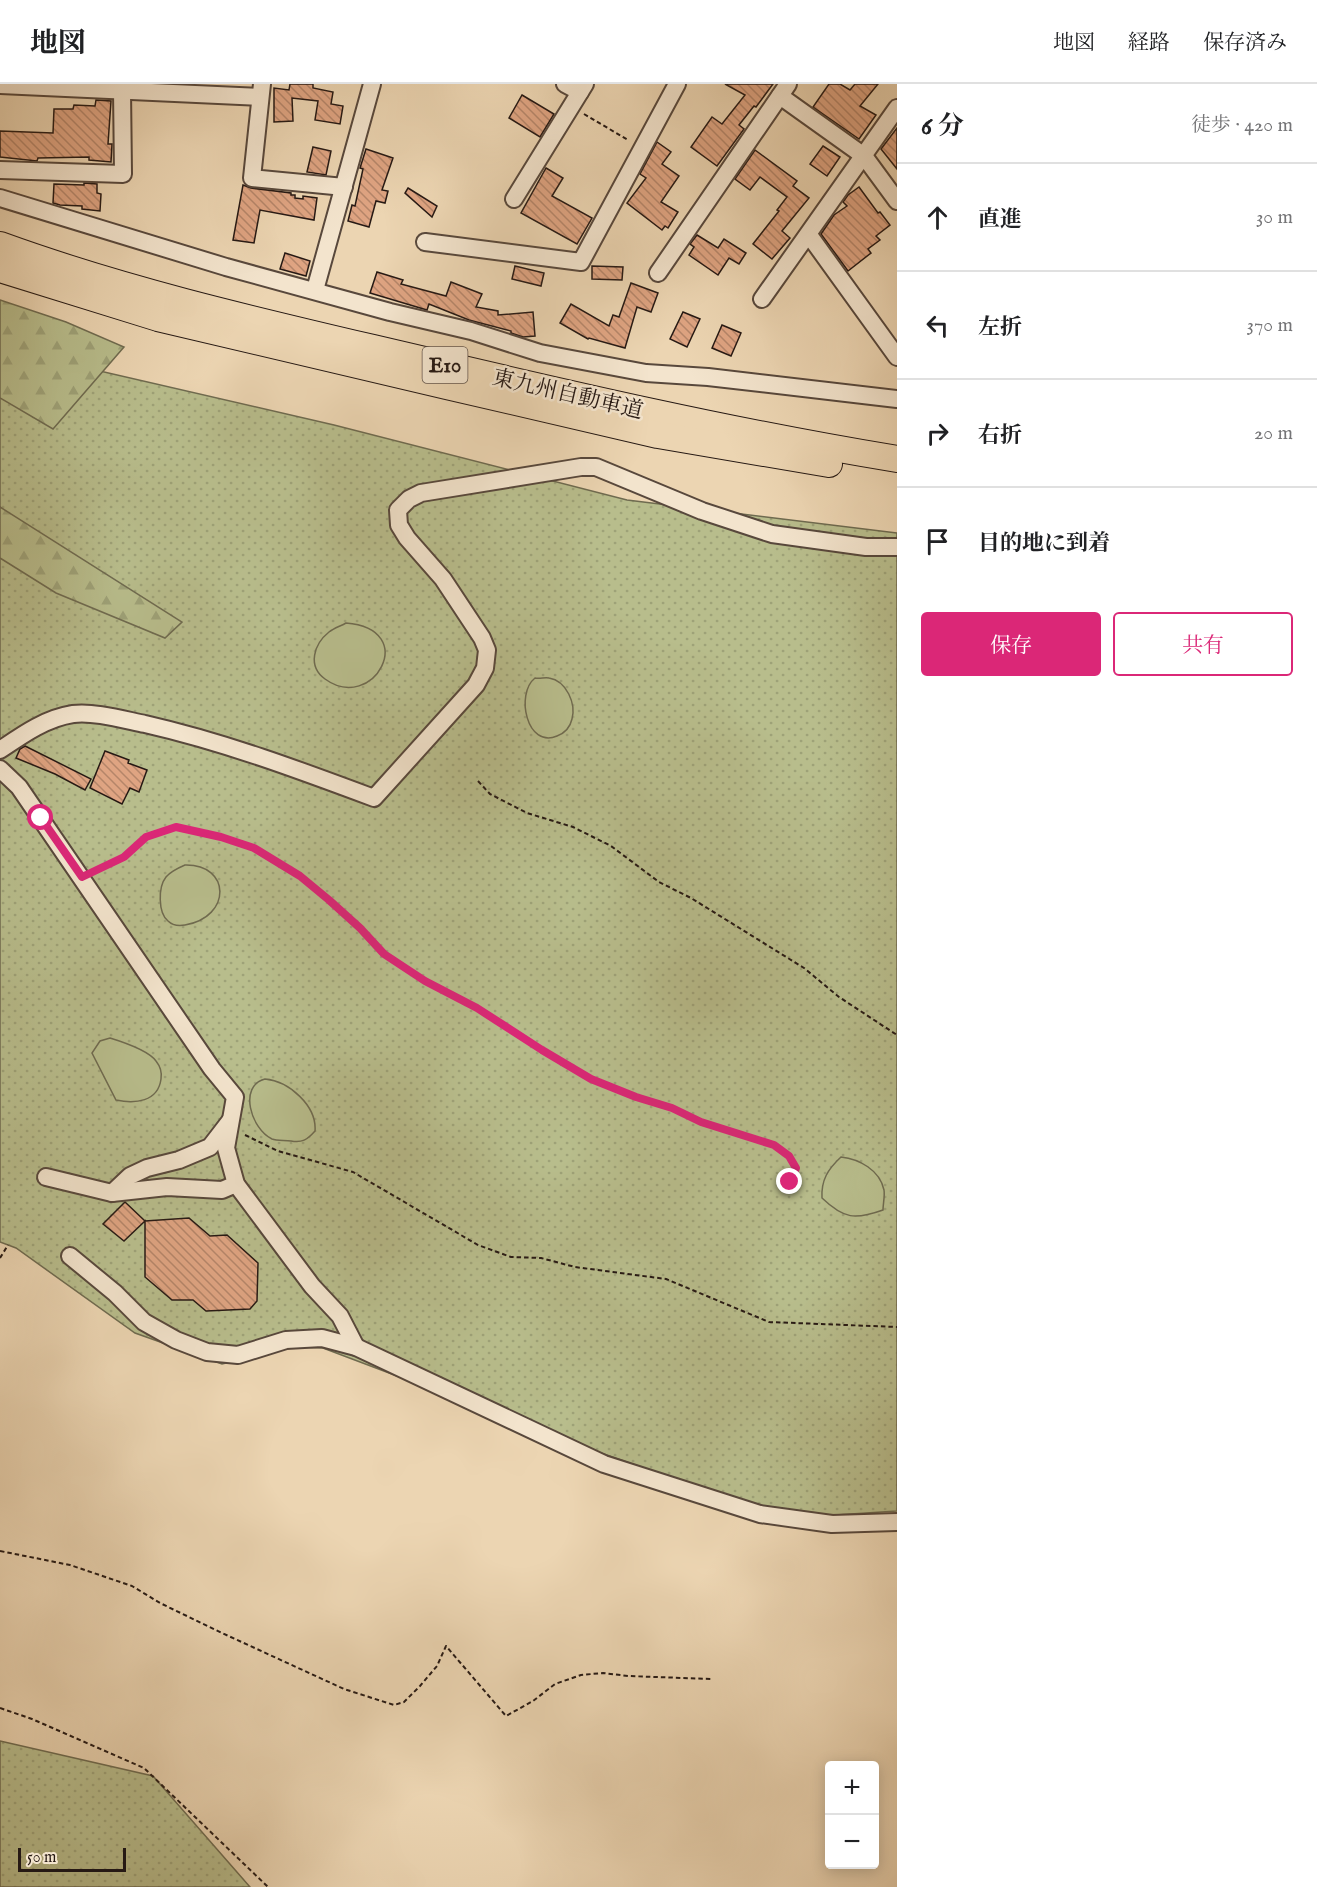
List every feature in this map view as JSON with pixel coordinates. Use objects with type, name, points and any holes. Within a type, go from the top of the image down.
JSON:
[{"type":"highway","name":"東九州自動車道","points":[[0,245],[39,259],[166,296],[315,334],[661,415],[897,459]]},
{"type":"highway","name":"東九州自動車道","points":[[0,269],[158,318],[647,432],[897,476]]},
{"type":"street","points":[[315,290],[372,84]]},
{"type":"street","points":[[514,199],[583,88],[565,84]]},
{"type":"street","points":[[425,242],[581,262],[677,84]]},
{"type":"street","points":[[0,85],[122,90],[260,90],[252,178],[344,187]]},
{"type":"street","points":[[658,273],[782,89],[864,156],[897,201]]},
{"type":"street","points":[[0,170],[123,174],[122,90]]},
{"type":"street","points":[[762,299],[897,108]]},
{"type":"street","points":[[0,198],[204,261],[390,312],[471,331],[540,353],[646,373],[708,377],[897,399]]},
{"type":"street","points":[[809,235],[897,357]]},
{"type":"street","points":[[0,750],[20,736],[49,721],[74,714],[113,717],[176,731],[255,754],[374,798],[477,685],[485,668],[487,650],[482,638],[442,579],[407,538],[399,525],[398,510],[409,499],[421,493],[596,466],[702,511],[772,534],[866,547],[897,547]]},
{"type":"street","points":[[0,769],[19,787],[212,1069],[235,1097],[226,1148],[236,1184],[312,1286],[340,1316],[356,1347]]},
{"type":"street","points":[[112,1193],[130,1176],[147,1168],[179,1160],[210,1147],[232,1118]]},
{"type":"street","points":[[46,1176],[112,1193],[168,1187],[222,1190],[236,1184]]},
{"type":"street","points":[[70,1256],[115,1293],[144,1322],[176,1340],[207,1352],[238,1355],[286,1340],[322,1338],[356,1347],[604,1464],[760,1514],[832,1524],[897,1522]]},
{"type":"path","points":[[571,107],[642,149]]},
{"type":"path","points":[[478,781],[490,794],[527,813],[573,827],[612,846],[658,882],[691,898],[804,968],[839,997],[897,1035]]},
{"type":"path","points":[[82,877],[124,857],[146,837],[176,827],[221,837],[254,848],[300,876],[360,928],[384,954],[425,981],[477,1008],[591,1079],[672,1108],[701,1122],[774,1145],[789,1156],[796,1168],[790,1182]]},
{"type":"path","points":[[232,1118],[246,1136],[278,1151],[352,1172],[478,1245],[511,1257],[541,1258],[575,1267],[666,1279],[769,1322],[897,1327]]},
{"type":"path","points":[[0,1258],[8,1245]]},
{"type":"path","points":[[0,1551],[70,1564],[132,1586],[160,1603],[344,1689],[393,1705],[404,1702],[420,1686],[436,1666],[446,1646],[506,1716],[555,1684],[581,1675],[603,1673],[711,1679]]},
{"type":"path","points":[[0,1708],[32,1719],[144,1768],[268,1887]]},
{"type":"green space","points":[[0,300],[66,322],[124,347],[53,429],[0,398]]},
{"type":"green space","points":[[0,348],[334,425],[627,500],[897,533],[897,1511],[820,1516],[761,1509],[601,1453],[323,1348],[295,1347],[222,1364],[135,1333],[16,1248],[0,1242]]},
{"type":"green space","points":[[0,507],[182,622],[165,638],[56,593],[0,558]]},
{"type":"green space","points":[[346,623],[369,629],[381,639],[385,653],[382,666],[373,678],[359,686],[343,687],[325,679],[319,674],[314,662],[316,649],[324,637]]},
{"type":"green space","points":[[535,678],[555,680],[569,694],[573,707],[571,722],[567,730],[557,736],[547,738],[538,735],[527,718],[526,696]]},
{"type":"green space","points":[[185,865],[200,867],[211,873],[218,881],[220,892],[218,902],[211,912],[200,920],[185,925],[176,925],[170,923],[162,912],[160,893],[166,877],[172,871]]},
{"type":"green space","points":[[110,1038],[141,1050],[152,1057],[160,1067],[159,1087],[150,1097],[131,1102],[116,1100],[92,1053],[100,1041]]},
{"type":"green space","points":[[265,1079],[283,1084],[300,1096],[306,1104],[314,1122],[315,1131],[307,1139],[298,1142],[274,1140],[258,1126],[253,1117],[250,1098],[257,1083]]},
{"type":"green space","points":[[841,1157],[861,1163],[878,1177],[884,1190],[883,1210],[850,1216],[837,1210],[822,1198],[826,1175]]},
{"type":"green space","points":[[0,1741],[153,1776],[250,1887],[0,1887]]},
{"type":"building","points":[[290,84],[313,84],[313,88],[333,92],[331,104],[343,106],[340,124],[315,120],[318,101],[292,98],[293,121],[274,122],[274,88],[289,90]]},
{"type":"building","points":[[725,84],[773,84],[739,125],[744,129],[717,166],[691,147],[712,117],[722,124],[745,95]]},
{"type":"building","points":[[829,84],[840,84],[850,90],[855,84],[878,84],[860,106],[876,115],[859,139],[813,107]]},
{"type":"building","points":[[522,95],[554,114],[540,137],[509,118]]},
{"type":"building","points":[[96,100],[111,101],[108,144],[112,144],[111,162],[89,160],[89,157],[38,158],[37,161],[0,157],[0,131],[53,133],[54,109],[73,109],[74,105],[95,106]]},
{"type":"building","points":[[897,128],[897,169],[881,149]]},
{"type":"building","points":[[657,142],[671,152],[662,164],[679,176],[661,202],[678,212],[668,228],[665,226],[662,230],[627,203],[646,178],[640,174]]},
{"type":"building","points":[[823,146],[840,157],[827,176],[810,164]]},
{"type":"building","points":[[313,147],[331,151],[326,175],[307,172]]},
{"type":"building","points":[[366,149],[393,158],[382,190],[388,191],[385,203],[376,201],[369,227],[348,221],[352,205],[355,206],[363,169],[360,168]]},
{"type":"building","points":[[755,150],[797,181],[793,186],[809,198],[782,231],[790,238],[772,259],[753,244],[787,197],[760,177],[750,190],[735,179]]},
{"type":"building","points":[[546,168],[563,178],[552,196],[592,218],[577,244],[521,213]]},
{"type":"building","points":[[84,183],[97,184],[97,193],[101,194],[100,211],[82,209],[82,206],[53,203],[54,184],[84,185]]},
{"type":"building","points":[[243,185],[291,193],[295,195],[295,198],[303,199],[303,196],[317,198],[314,220],[260,210],[254,243],[233,240]]},
{"type":"building","points":[[859,187],[890,225],[876,236],[880,240],[868,249],[871,253],[848,271],[821,234],[834,215],[847,206],[843,202],[848,195]]},
{"type":"building","points":[[408,188],[437,206],[432,217],[405,193]]},
{"type":"building","points":[[697,235],[718,248],[724,239],[746,253],[739,264],[729,258],[718,275],[689,255],[694,247],[690,244]]},
{"type":"building","points":[[285,253],[310,261],[306,276],[280,269]]},
{"type":"building","points":[[515,266],[544,273],[541,286],[512,279]]},
{"type":"building","points":[[592,266],[623,267],[622,280],[592,279]]},
{"type":"building","points":[[377,272],[403,280],[401,284],[446,296],[451,282],[482,294],[476,307],[498,311],[498,315],[533,312],[535,336],[523,337],[511,331],[469,320],[429,304],[427,310],[370,293]]},
{"type":"building","points":[[631,283],[658,293],[651,312],[637,307],[625,348],[588,339],[560,323],[571,304],[609,326],[613,315],[619,317]]},
{"type":"building","points":[[683,312],[700,319],[687,347],[670,339]]},
{"type":"building","points":[[722,325],[741,333],[731,356],[712,348]]},
{"type":"building","points":[[25,746],[91,779],[85,790],[55,774],[16,758],[20,749]]},
{"type":"building","points":[[105,751],[147,770],[139,792],[130,788],[122,804],[90,788]]},
{"type":"building","points":[[125,1202],[145,1221],[124,1241],[103,1224]]},
{"type":"building","points":[[189,1218],[210,1236],[227,1235],[258,1263],[257,1301],[250,1309],[206,1311],[193,1300],[172,1300],[145,1277],[145,1221]]},
{"type":"route","points":[[41,818],[82,877],[124,857],[146,837],[176,827],[221,837],[254,848],[300,876],[360,928],[384,954],[425,981],[477,1008],[591,1079],[672,1108],[701,1122],[774,1145],[789,1156],[796,1168],[790,1182]]}]
